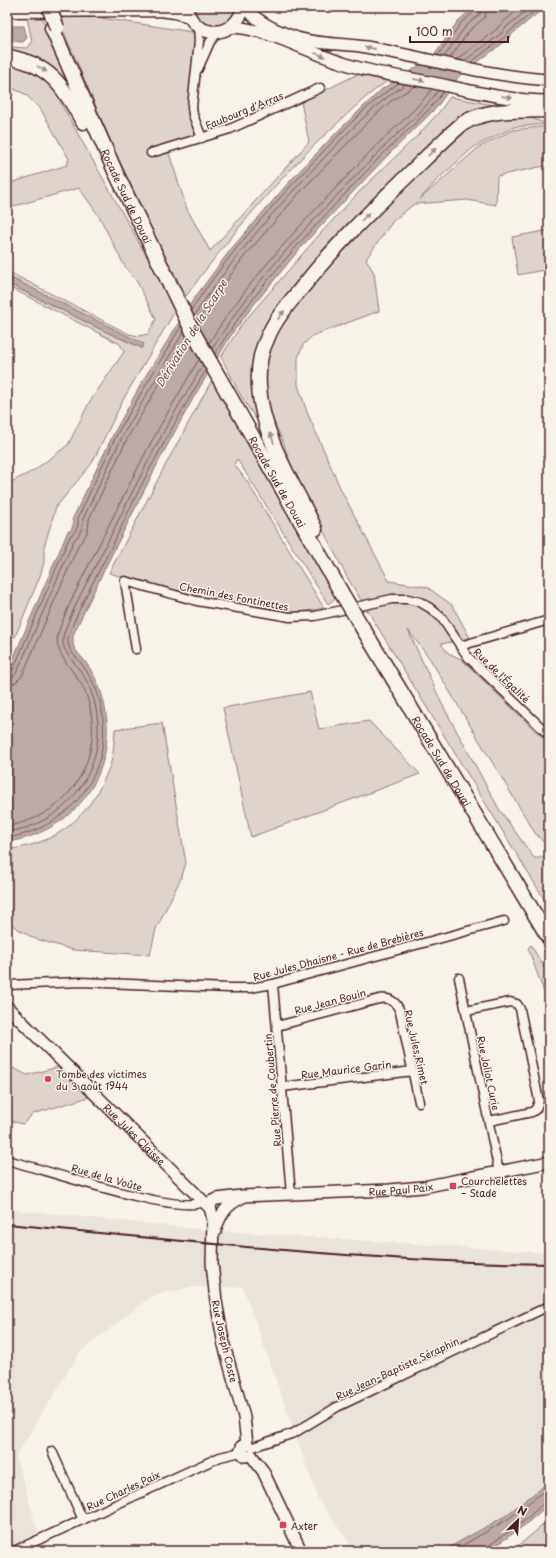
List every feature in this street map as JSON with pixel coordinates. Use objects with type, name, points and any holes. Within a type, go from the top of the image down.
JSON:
[{"type":"highway","name":"Rocade Sud de Douai","points":[[43,7],[179,299]]},
{"type":"highway","name":"Rocade Sud de Douai","points":[[49,7],[54,28],[90,117],[134,211],[236,407],[549,938]]},
{"type":"highway","points":[[7,57],[34,64],[49,73],[60,85],[74,105],[122,193],[134,211]]},
{"type":"highway","points":[[330,562],[278,452],[264,415],[259,391],[259,373],[262,354],[269,334],[298,292],[356,227],[462,124],[477,116],[495,112],[549,110]]},
{"type":"highway","name":"Rocade Sud de Douai","points":[[220,375],[330,562],[344,592]]},
{"type":"highway","name":"Rocade Sud de Douai","points":[[364,626],[549,928]]},
{"type":"main road","points":[[7,11],[160,10],[187,12],[198,27],[209,32],[218,32],[230,27],[238,19],[244,7]]},
{"type":"street","points":[[244,7],[266,26],[301,39],[319,43],[366,47],[513,77],[549,80]]},
{"type":"street","points":[[198,27],[199,41],[192,111],[202,138]]},
{"type":"street","points":[[230,27],[254,30],[337,62],[380,72],[518,99],[549,101]]},
{"type":"street","points":[[196,74],[210,42],[218,32]]},
{"type":"street","name":"Faubourg d'Arras","points":[[150,153],[202,138],[249,121],[320,88]]},
{"type":"street","name":"Chemin des Fontinettes","points":[[136,649],[125,581],[197,601],[290,617],[315,616],[385,600],[408,599],[425,605],[436,612],[444,621],[460,646]]},
{"type":"street","points":[[460,646],[549,620]]},
{"type":"street","name":"Rue de l'Égalité","points":[[460,646],[468,657],[549,735]]},
{"type":"street","name":"Rue Jules Dhaisne - Rue de Brebières","points":[[7,985],[71,981],[238,989],[273,984],[504,920]]},
{"type":"street","name":"Rue Joliot Curie","points":[[459,978],[499,1172]]},
{"type":"street","name":"Rue Pierre de Coubertin","points":[[273,984],[291,1194]]},
{"type":"street","name":"Rue Jean Bouin","points":[[277,1026],[379,999],[389,999]]},
{"type":"street","name":"Rue Jules Rimet","points":[[389,999],[399,1008],[419,1102]]},
{"type":"street","points":[[466,1011],[510,1002],[515,1003],[520,1009],[539,1101],[536,1109],[532,1112],[489,1121]]},
{"type":"street","name":"Rue Jules Claisse","points":[[7,1007],[195,1193],[212,1204]]},
{"type":"street","name":"Rue Maurice Garin","points":[[282,1087],[413,1071]]},
{"type":"street","name":"Rue de la Voûte","points":[[7,1160],[143,1198],[192,1205],[212,1204]]},
{"type":"street","name":"Rue Paul Paix","points":[[212,1204],[241,1196],[423,1187],[549,1162]]},
{"type":"street","name":"Rue Paul Paix","points":[[224,1211],[237,1200],[249,1196]]},
{"type":"street","points":[[212,1204],[225,1203],[224,1211]]},
{"type":"street","name":"Rue Joseph Coste","points":[[212,1204],[213,1272],[216,1301],[224,1344],[244,1416],[248,1449]]},
{"type":"street","name":"Rue Joseph Coste","points":[[213,1238],[224,1211]]},
{"type":"street","name":"Rue Jean-Baptiste Séraphin","points":[[248,1449],[294,1433],[337,1407],[549,1306]]},
{"type":"street","points":[[248,1449],[263,1471],[301,1551]]},
{"type":"street","name":"Rue Charles Paix","points":[[14,1551],[220,1457],[248,1449]]},
{"type":"street","points":[[52,1450],[83,1520]]},
{"type":"shaded area","points":[[191,7],[237,7],[232,18],[225,24],[212,27],[200,22]]},
{"type":"shaded area","points":[[41,16],[83,110],[65,84],[7,54],[7,47],[28,48],[32,42],[27,17]]},
{"type":"shaded area","points":[[57,16],[94,17],[193,32],[195,41],[189,106],[196,136],[167,147],[187,209],[210,251],[309,142],[301,102],[358,74],[389,80],[359,103],[292,168],[219,252],[186,296],[160,246],[118,158]]},
{"type":"shaded area","points":[[7,64],[26,68],[39,74],[45,78],[64,98],[59,100],[156,273],[175,311],[124,398],[92,463],[56,507],[44,547],[44,562],[40,576],[15,637],[7,634],[7,484],[33,471],[68,445],[90,401],[124,352],[120,344],[7,286],[7,283],[142,348],[7,276],[7,271],[129,334],[139,336],[148,334],[156,319],[137,282],[124,265],[99,216],[79,188],[7,208],[7,184],[67,165],[69,159],[40,108],[25,94],[7,86]]},
{"type":"shaded area","points":[[450,97],[499,106],[547,124],[514,127],[474,147],[438,179],[419,200],[479,147],[513,130],[549,126],[549,165],[497,176],[496,205],[467,200],[414,204],[393,221],[366,259],[374,273],[379,311],[312,336],[303,345],[298,358],[298,385],[307,412],[342,492],[389,581],[427,587],[452,605],[470,638],[441,644],[448,653],[461,659],[549,744],[549,848],[535,833],[430,659],[408,630],[442,704],[499,809],[534,858],[540,858],[549,854],[549,907],[347,577],[293,471],[284,444],[272,417],[256,419],[241,396],[221,357],[242,324],[319,235],[360,191],[419,134],[440,111]]},
{"type":"shaded area","points":[[549,230],[549,269],[518,275],[512,237]]},
{"type":"shaded area","points":[[212,380],[338,596],[328,604],[237,459],[234,464],[248,483],[324,608],[297,613],[218,603],[177,593],[109,573]]},
{"type":"shaded area","points":[[310,692],[319,729],[369,721],[420,774],[251,837],[223,708]]},
{"type":"shaded area","points":[[162,723],[186,863],[182,876],[156,929],[150,955],[73,950],[33,938],[7,922],[7,850],[32,845],[53,836],[65,829],[84,811],[100,788],[111,762],[115,729]]},
{"type":"shaded area","points":[[531,945],[549,976],[549,1006],[528,948]]},
{"type":"shaded area","points":[[7,1065],[27,1075],[62,1066],[92,1096],[33,1114],[23,1124],[7,1120]]},
{"type":"shaded area","points":[[7,1209],[208,1230],[549,1253],[549,1500],[462,1551],[355,1551],[318,1499],[243,1287],[189,1287],[150,1297],[80,1352],[16,1456],[40,1539],[14,1551],[7,1551]]},
{"type":"shaded area","points":[[549,1520],[549,1551],[512,1551]]},
{"type":"water","name":"Dérivation de la Scarpe","points":[[474,7],[545,7],[511,35],[511,37],[459,76],[436,108],[388,155],[302,246],[233,332],[195,395],[162,455],[73,635],[73,645],[76,651],[95,677],[100,689],[106,716],[107,742],[101,766],[91,788],[76,808],[57,824],[34,835],[7,842],[7,673],[68,531],[71,531],[74,522],[72,520],[115,431],[145,377],[193,300],[231,249],[291,180],[337,132],[382,89],[436,53],[458,21]]},
{"type":"water","points":[[7,26],[24,26],[27,38],[23,42],[7,41]]},
{"type":"water","points":[[7,276],[144,344],[142,348],[7,283]]},
{"type":"water","points":[[549,1482],[549,1504],[525,1525],[488,1551],[443,1551],[505,1516]]},
{"type":"railway","points":[[7,1224],[210,1244],[345,1255],[549,1264]]},
{"type":"place","name":"Tombe des victimes du 3 août 1944","points":[[48,1079]]},
{"type":"place","name":"Courchelettes – Stade","points":[[453,1186]]},
{"type":"place","name":"Axter","points":[[283,1525]]}]
